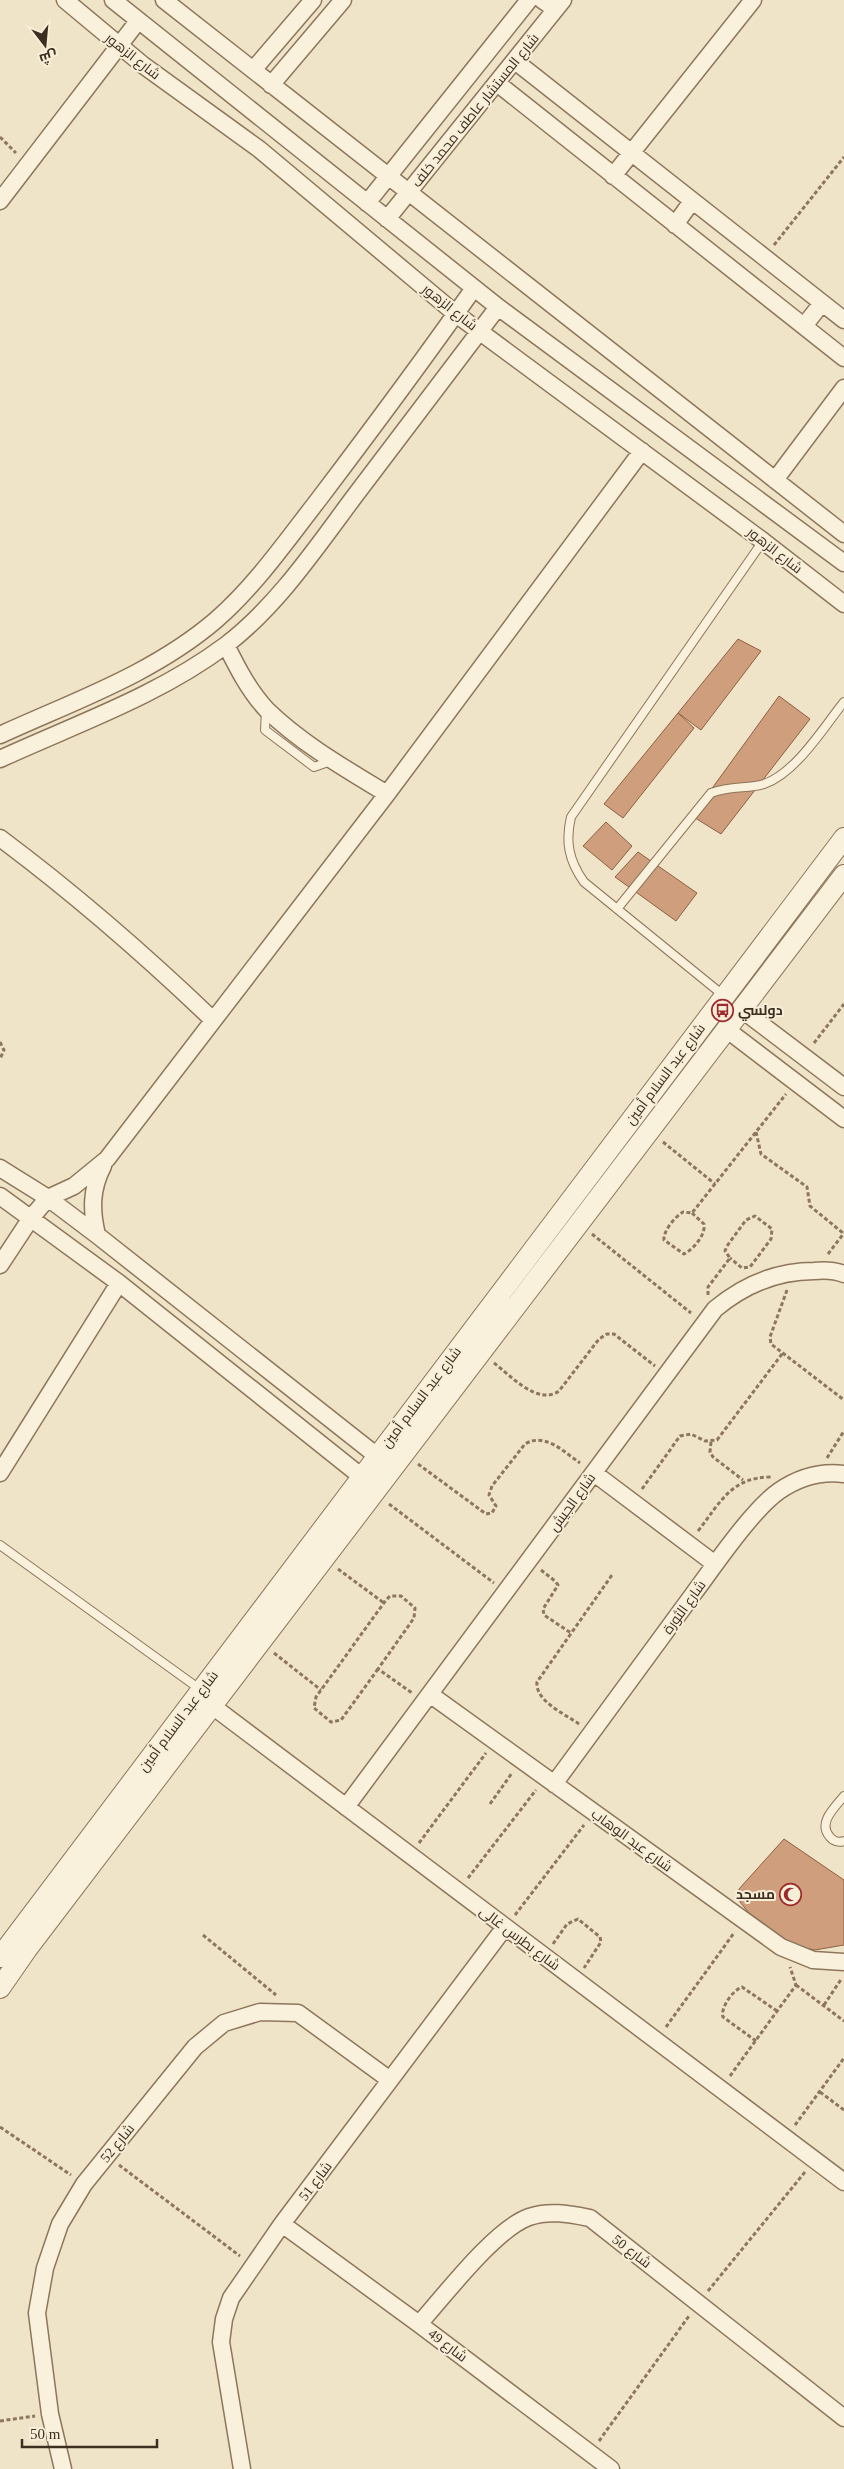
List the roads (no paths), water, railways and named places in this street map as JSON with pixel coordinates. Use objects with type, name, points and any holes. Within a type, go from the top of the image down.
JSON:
[{"type":"street","name":"شارع الزهور","points":[[65,0],[119,46],[259,149],[456,314],[763,540],[844,604]]},
{"type":"street","points":[[113,0],[498,308],[844,563]]},
{"type":"street","points":[[164,0],[844,534]]},
{"type":"street","points":[[271,84],[343,0]]},
{"type":"street","name":"شارع المستشار عاطف محمد خلف","points":[[366,203],[529,0]]},
{"type":"street","points":[[613,176],[753,0]]},
{"type":"street","name":"شارع المستشار عاطف محمد خلف","points":[[387,219],[515,61],[553,3]]},
{"type":"street","points":[[253,70],[309,5],[322,25]]},
{"type":"street","points":[[0,201],[138,21]]},
{"type":"street","points":[[515,61],[844,320]]},
{"type":"street","points":[[498,83],[844,358]]},
{"type":"street","points":[[675,225],[692,201]]},
{"type":"street","points":[[0,736],[143,670],[216,620],[249,588],[306,516],[389,408],[474,288]]},
{"type":"street","points":[[804,326],[822,303]]},
{"type":"street","points":[[0,759],[152,691],[183,674],[226,645],[266,608],[323,539],[498,308]]},
{"type":"street","points":[[776,480],[844,388]]},
{"type":"street","points":[[97,1235],[92,1216],[92,1196],[97,1177],[107,1159],[387,794],[642,451]]},
{"type":"street","points":[[226,645],[243,679],[267,709],[332,761],[387,794]]},
{"type":"street","points":[[0,838],[119,933],[213,1020]]},
{"type":"street","name":"شارع عبد السلام أمين","points":[[0,1988],[203,1697],[260,1642],[324,1558],[367,1485],[377,1456],[844,838]]},
{"type":"street","name":"شارع عبد السلام أمين","points":[[0,1957],[367,1485],[404,1452],[844,874]]},
{"type":"street","points":[[724,996],[844,1087]]},
{"type":"street","points":[[709,1016],[844,1119]]},
{"type":"street","points":[[0,1265],[31,1218],[48,1198],[74,1186],[107,1159]]},
{"type":"street","points":[[0,1168],[48,1198],[97,1235],[377,1456]]},
{"type":"street","points":[[0,1196],[119,1283],[367,1485]]},
{"type":"street","name":"شارع الجيش","points":[[346,1807],[529,1561],[703,1322],[735,1293],[773,1276],[794,1271],[816,1270],[837,1271],[844,1274]]},
{"type":"street","points":[[0,1473],[119,1283]]},
{"type":"street","points":[[594,1472],[716,1564]]},
{"type":"street","name":"شارع الثورة","points":[[550,1781],[592,1733],[716,1564],[760,1509],[778,1492],[796,1481],[816,1475],[844,1474]]},
{"type":"street","name":"شارع بطرس غالى","points":[[203,1697],[410,1856],[844,2182]]},
{"type":"street","name":"شارع عبد الوهاب","points":[[428,1698],[495,1741],[793,1954],[812,1960],[844,1962]]},
{"type":"street","name":"شارع 51","points":[[242,2469],[221,2342],[224,2319],[231,2298],[282,2224],[505,1927]]},
{"type":"street","name":"شارع 52","points":[[63,2469],[50,2414],[37,2314],[45,2268],[60,2224],[84,2184],[195,2047],[224,2023],[260,2012],[298,2013],[390,2080]]},
{"type":"street","name":"شارع 50","points":[[419,2324],[502,2232],[529,2217],[560,2212],[590,2218],[844,2418]]},
{"type":"street","name":"شارع 49","points":[[282,2224],[419,2324],[611,2469]]},
{"type":"lane","points":[[724,996],[584,882],[576,871],[568,844],[572,817],[763,540]]},
{"type":"lane","points":[[617,908],[711,793],[726,787],[762,784],[781,776],[796,762],[844,702]]},
{"type":"lane","points":[[0,1545],[203,1697]]},
{"type":"lane","points":[[844,1796],[825,1822],[826,1832],[831,1839],[840,1843],[844,1841]]},
{"type":"place","name":"دولسي","points":[[722,1010]]},
{"type":"place","name":"مسجد","points":[[791,1894]]}]
